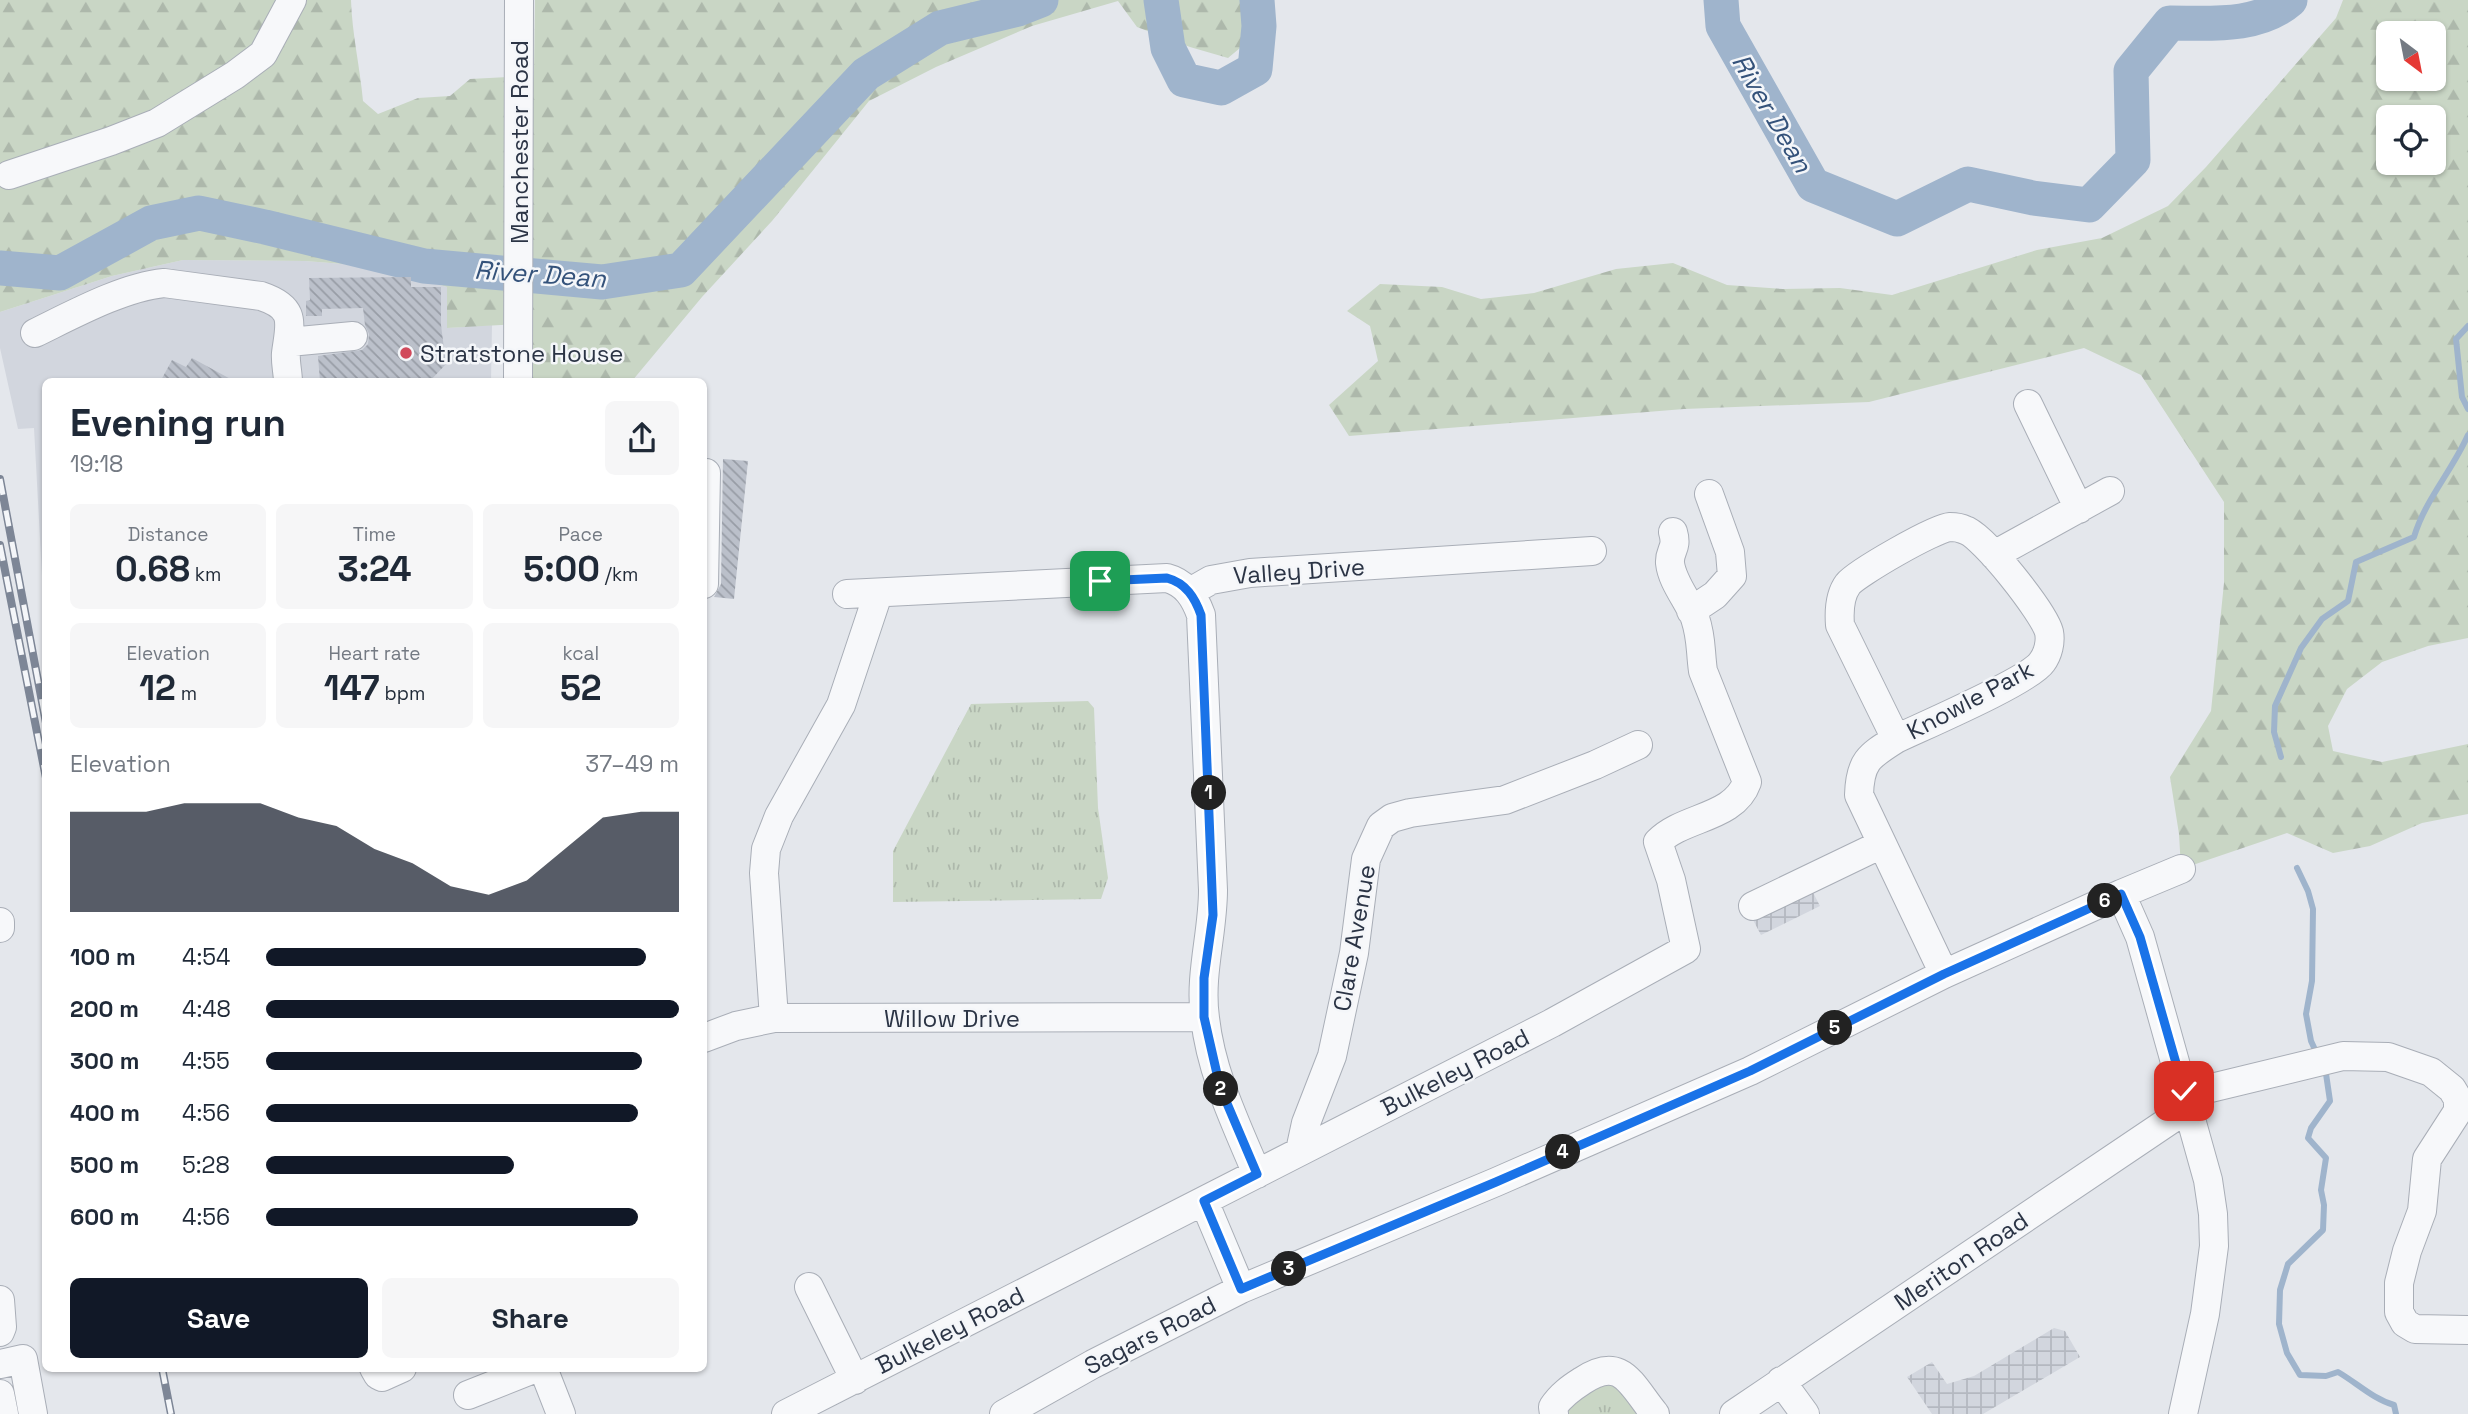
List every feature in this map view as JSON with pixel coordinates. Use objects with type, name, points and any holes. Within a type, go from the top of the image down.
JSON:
[{"type":"street","points":[[9,175],[111,141],[157,122],[205,94],[263,54],[292,0]]},
{"type":"street","name":"Manchester Road","points":[[518,378],[519,0]]},
{"type":"street","points":[[35,333],[89,307],[151,284],[164,283],[261,296],[282,306],[290,324],[286,355],[288,378]]},
{"type":"street","points":[[289,342],[353,336]]},
{"type":"street","points":[[2028,404],[2079,509]]},
{"type":"street","points":[[1994,555],[2110,491]]},
{"type":"street","points":[[1691,611],[1715,595],[1732,576],[1730,552],[1709,494]]},
{"type":"street","name":"Knowle Park","points":[[1896,738],[1840,625],[1840,602],[1846,586],[1863,571],[1936,531],[1950,527],[1969,530],[1994,555],[2040,613],[2050,635],[2048,651],[2033,672],[1896,738],[1867,760],[1862,768],[1859,795],[1944,974]]},
{"type":"street","name":"Bulkeley Road","points":[[786,1414],[1552,1023],[1686,949],[1671,880],[1658,842],[1667,832],[1731,804],[1743,794],[1747,782],[1703,671],[1700,655],[1702,640],[1670,561],[1676,543],[1673,532]]},
{"type":"street","name":"Valley Drive","points":[[1190,592],[1212,580],[1250,573],[1592,551]]},
{"type":"street","points":[[847,594],[1167,578],[1181,584],[1190,592],[1201,615],[1213,890],[1213,915],[1204,978],[1204,1017],[1220,1087],[1257,1174]]},
{"type":"street","points":[[774,1018],[764,873],[766,849],[779,816],[841,705],[878,594]]},
{"type":"street","name":"Clare Avenue","points":[[1300,1151],[1306,1123],[1332,1056],[1354,953],[1366,859],[1381,826],[1392,818],[1410,813],[1505,800],[1638,745]]},
{"type":"street","points":[[1753,906],[1882,844]]},
{"type":"street","name":"Sagars Road","points":[[1004,1414],[1093,1364],[1241,1289],[1750,1071],[1944,974],[2181,869]]},
{"type":"street","points":[[2121,894],[2140,937],[2208,1180],[2213,1214],[2214,1246],[2205,1314],[2183,1414]]},
{"type":"street","name":"Willow Drive","points":[[707,1037],[736,1026],[774,1018],[1204,1017]]},
{"type":"street","points":[[2186,1099],[2211,1088],[2343,1056],[2388,1057],[2431,1072],[2452,1089],[2463,1106],[2427,1160],[2422,1212],[2407,1251],[2399,1283],[2399,1312],[2405,1322],[2415,1329],[2468,1330]]},
{"type":"street","name":"Meriton Road","points":[[1734,1414],[2186,1099]]},
{"type":"street","points":[[1204,1201],[1241,1289]]},
{"type":"street","points":[[809,1287],[855,1380]]},
{"type":"street","points":[[0,1300],[0,1332]]},
{"type":"street","points":[[0,1364],[23,1359],[33,1414]]},
{"type":"street","points":[[1554,1414],[1553,1407],[1569,1390],[1595,1372],[1614,1370],[1623,1374],[1655,1414]]},
{"type":"street","points":[[376,1372],[382,1377],[393,1372]]},
{"type":"street","points":[[468,1395],[526,1372]]},
{"type":"street","points":[[544,1372],[561,1414]]},
{"type":"street","points":[[1782,1381],[1805,1414]]},
{"type":"street","points":[[0,1394],[4,1414]]},
{"type":"shaded area","points":[[183,260],[305,261],[382,267],[447,287],[448,328],[492,325],[491,378],[42,378],[42,576],[34,428],[18,429],[0,348],[0,312],[112,276]]},
{"type":"shaded area","points":[[1804,875],[1820,906],[1761,935],[1745,905]]},
{"type":"shaded area","points":[[2054,1328],[2065,1331],[2080,1357],[1983,1414],[1932,1414],[1907,1377],[1932,1362],[1947,1384],[1974,1376]]},
{"type":"green space","points":[[0,0],[351,0],[363,101],[378,114],[418,98],[450,96],[470,79],[508,77],[528,143],[534,72],[535,0],[1253,0],[1258,33],[1228,58],[1137,27],[1118,1],[1032,26],[936,67],[869,101],[772,221],[702,297],[634,378],[518,378],[519,324],[447,328],[447,287],[382,267],[305,261],[183,260],[112,276],[0,312]]},
{"type":"green space","points":[[2343,0],[2468,0],[2468,638],[2428,646],[2382,662],[2347,689],[2328,726],[2333,751],[2382,762],[2468,744],[2468,814],[2422,823],[2370,846],[2333,853],[2287,833],[2181,869],[2179,834],[2170,777],[2211,711],[2224,583],[2224,502],[2141,375],[2084,348],[1869,402],[1684,409],[1349,436],[1329,405],[1378,361],[1370,326],[1347,311],[1380,284],[1442,287],[1481,299],[1534,293],[1616,269],[1673,263],[1727,285],[1783,289],[1840,288],[1892,295],[2037,250],[2102,238],[2168,206],[2206,167],[2336,18]]},
{"type":"green space","points":[[1088,701],[1094,708],[1098,808],[1108,878],[1101,899],[893,902],[893,851],[971,704]]},
{"type":"green space","points":[[1609,1377],[1645,1414],[1563,1414],[1565,1404]]},
{"type":"building","points":[[411,277],[411,287],[441,287],[441,325],[446,364],[433,378],[320,378],[318,356],[362,350],[368,344],[369,334],[363,308],[322,309],[322,316],[306,316],[306,301],[310,300],[309,278]]},
{"type":"building","points":[[192,358],[229,378],[162,378],[172,360],[186,367]]},
{"type":"building","points":[[723,459],[748,461],[734,599],[714,597],[721,584]]},
{"type":"waterway","name":"River Dean","points":[[0,268],[60,273],[151,223],[199,213],[424,266],[602,282],[681,270],[866,74],[940,28],[1018,9],[1041,0]]},
{"type":"waterway","name":"River Dean","points":[[1161,0],[1168,48],[1184,80],[1221,88],[1255,69],[1259,26],[1257,0]]},
{"type":"waterway","name":"River Dean","points":[[1721,0],[1723,26],[1813,185],[1897,219],[1968,184],[2033,198],[2089,205],[2133,160],[2131,71],[2170,23],[2249,20],[2277,9],[2290,0]]},
{"type":"waterway","points":[[2468,326],[2456,339],[2462,397],[2468,409]]},
{"type":"waterway","points":[[2281,757],[2274,732],[2275,706],[2301,648],[2322,619],[2348,601],[2356,562],[2414,537],[2425,511],[2468,435]]},
{"type":"waterway","points":[[2297,868],[2313,909],[2312,981],[2306,1014],[2311,1041],[2317,1054]]},
{"type":"waterway","points":[[2325,1067],[2330,1101],[2311,1128],[2308,1138],[2326,1158],[2321,1190],[2324,1205],[2323,1230],[2288,1264],[2280,1290],[2279,1324],[2287,1353],[2300,1375],[2326,1376],[2338,1372],[2372,1395],[2394,1405],[2396,1414]]},
{"type":"railway","points":[[0,479],[42,702]]},
{"type":"railway","points":[[0,545],[42,758]]},
{"type":"railway","points":[[163,1372],[171,1414]]},
{"type":"place","name":"Stratstone House","points":[[406,353]]},
{"type":"route","points":[[1100,581],[1174,580],[1190,592],[1201,615],[1213,915],[1204,978],[1204,1017],[1220,1087],[1257,1174],[1204,1201],[1241,1289],[1750,1071],[1944,974],[2121,894],[2140,937],[2184,1091]]}]
